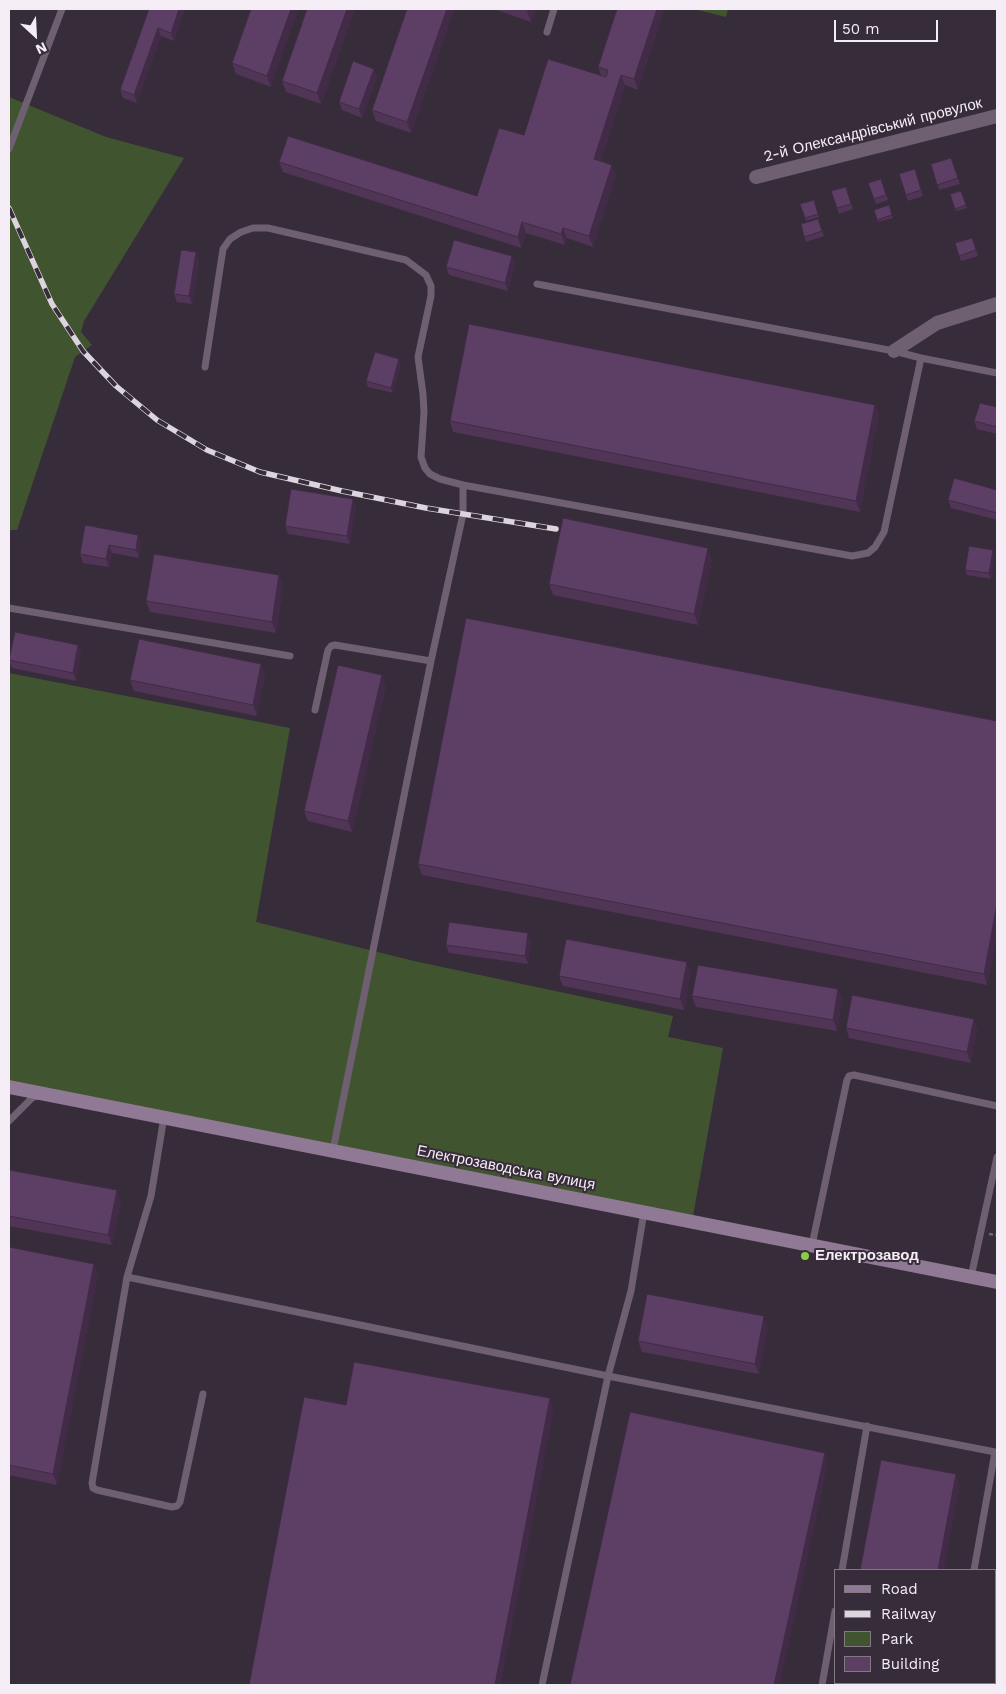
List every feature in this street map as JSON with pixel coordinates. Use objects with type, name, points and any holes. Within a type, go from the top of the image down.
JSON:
[{"type":"main road","name":"Електрозаводська вулиця","points":[[9,1087],[997,1282]]},
{"type":"street","name":"2-й Олександрівський провулок","points":[[756,176],[997,116]]},
{"type":"street","points":[[894,351],[937,323],[997,304]]},
{"type":"lane","points":[[9,149],[62,9]]},
{"type":"lane","points":[[547,32],[554,9]]},
{"type":"lane","points":[[205,367],[223,249],[230,239],[241,232],[253,228],[268,228],[406,260],[426,275],[431,286],[431,296],[418,357],[424,394],[421,457],[425,468],[430,474],[440,479],[463,485],[852,556],[868,552],[875,547],[884,532],[921,358]]},
{"type":"lane","points":[[537,284],[894,351],[997,373]]},
{"type":"lane","points":[[333,1150],[430,661],[463,514],[463,485]]},
{"type":"lane","points":[[9,608],[290,656]]},
{"type":"lane","points":[[315,710],[328,650],[331,646],[335,645],[430,661]]},
{"type":"lane","points":[[812,1245],[849,1076],[854,1075],[997,1106]]},
{"type":"lane","points":[[9,1121],[32,1098],[43,1094]]},
{"type":"lane","points":[[164,1117],[151,1196],[127,1277],[92,1483],[93,1488],[134,1499],[172,1507],[177,1506],[180,1502],[204,1394]]},
{"type":"lane","points":[[971,1277],[997,1157]]},
{"type":"lane","points":[[542,1685],[608,1376],[630,1291],[644,1212]]},
{"type":"lane","points":[[127,1277],[608,1376],[996,1452],[974,1569]]},
{"type":"lane","points":[[842,1569],[867,1426]]},
{"type":"lane","points":[[822,1685],[834,1614]]},
{"type":"green space","points":[[694,9],[728,9],[726,17]]},
{"type":"green space","points":[[9,97],[106,137],[184,158],[84,321],[81,332],[92,345],[75,357],[17,530],[9,530]]},
{"type":"green space","points":[[9,673],[290,728],[256,922],[414,961],[673,1016],[668,1037],[723,1048],[692,1222],[9,1087]]},
{"type":"building","points":[[149,9],[179,9],[171,33],[158,28],[134,95],[120,90]]},
{"type":"building","points":[[251,9],[291,9],[267,76],[232,63]]},
{"type":"building","points":[[307,9],[347,9],[317,93],[282,81]]},
{"type":"building","points":[[407,9],[447,9],[407,122],[372,110]]},
{"type":"building","points":[[617,9],[657,9],[634,79],[621,75],[594,159],[612,165],[589,236],[563,228],[561,234],[522,222],[518,237],[279,162],[288,136],[477,196],[499,128],[524,135],[548,59],[606,77],[608,70],[598,67]]},
{"type":"building","points":[[353,61],[374,69],[359,109],[339,102]]},
{"type":"building","points":[[951,158],[958,178],[937,185],[931,164]]},
{"type":"building","points":[[915,169],[921,190],[906,195],[899,174]]},
{"type":"building","points":[[881,179],[886,195],[874,199],[868,183]]},
{"type":"building","points":[[846,187],[851,204],[837,208],[831,191]]},
{"type":"building","points":[[961,191],[966,205],[955,209],[950,194]]},
{"type":"building","points":[[814,200],[818,214],[805,218],[800,204]]},
{"type":"building","points":[[889,205],[892,215],[877,220],[874,210]]},
{"type":"building","points":[[818,219],[822,231],[804,237],[801,224]]},
{"type":"building","points":[[972,238],[976,250],[959,256],[955,243]]},
{"type":"building","points":[[454,240],[512,256],[505,283],[446,267]]},
{"type":"building","points":[[181,250],[196,252],[189,296],[174,294]]},
{"type":"building","points":[[469,324],[875,405],[856,501],[450,421]]},
{"type":"building","points":[[375,352],[399,359],[391,388],[366,381]]},
{"type":"building","points":[[980,403],[997,407],[997,427],[974,421]]},
{"type":"building","points":[[954,478],[997,490],[997,513],[948,500]]},
{"type":"building","points":[[291,489],[353,499],[347,536],[285,526]]},
{"type":"building","points":[[563,518],[708,548],[694,614],[549,584]]},
{"type":"building","points":[[85,525],[138,535],[136,550],[109,545],[106,559],[80,554]]},
{"type":"building","points":[[969,546],[993,550],[989,573],[965,570]]},
{"type":"building","points":[[154,554],[279,575],[272,622],[146,601]]},
{"type":"building","points":[[466,618],[997,721],[997,904],[984,974],[418,864]]},
{"type":"building","points":[[15,632],[78,645],[73,673],[9,660]]},
{"type":"building","points":[[139,639],[261,664],[253,705],[130,680]]},
{"type":"building","points":[[338,665],[382,675],[348,821],[304,811]]},
{"type":"building","points":[[449,922],[528,933],[525,956],[446,945]]},
{"type":"building","points":[[566,939],[687,962],[680,999],[559,976]]},
{"type":"building","points":[[698,965],[838,989],[833,1020],[692,996]]},
{"type":"building","points":[[852,995],[974,1019],[967,1052],[846,1028]]},
{"type":"building","points":[[9,1170],[117,1190],[108,1235],[9,1216]]},
{"type":"building","points":[[9,1247],[94,1264],[53,1474],[9,1465]]},
{"type":"building","points":[[647,1294],[764,1316],[755,1364],[638,1341]]},
{"type":"building","points":[[354,1362],[550,1398],[495,1685],[249,1685],[304,1397],[346,1405]]},
{"type":"building","points":[[630,1412],[825,1453],[774,1685],[570,1685]]},
{"type":"building","points":[[881,1460],[956,1474],[938,1569],[860,1569]]},
{"type":"building","points":[[997,1671],[997,1685],[842,1685],[996,1684]]},
{"type":"railway","points":[[9,208],[52,304],[83,351],[116,386],[157,420],[207,450],[260,472],[342,491],[426,508],[556,529]]},
{"type":"place","name":"Електрозавод","points":[[805,1256]]}]
